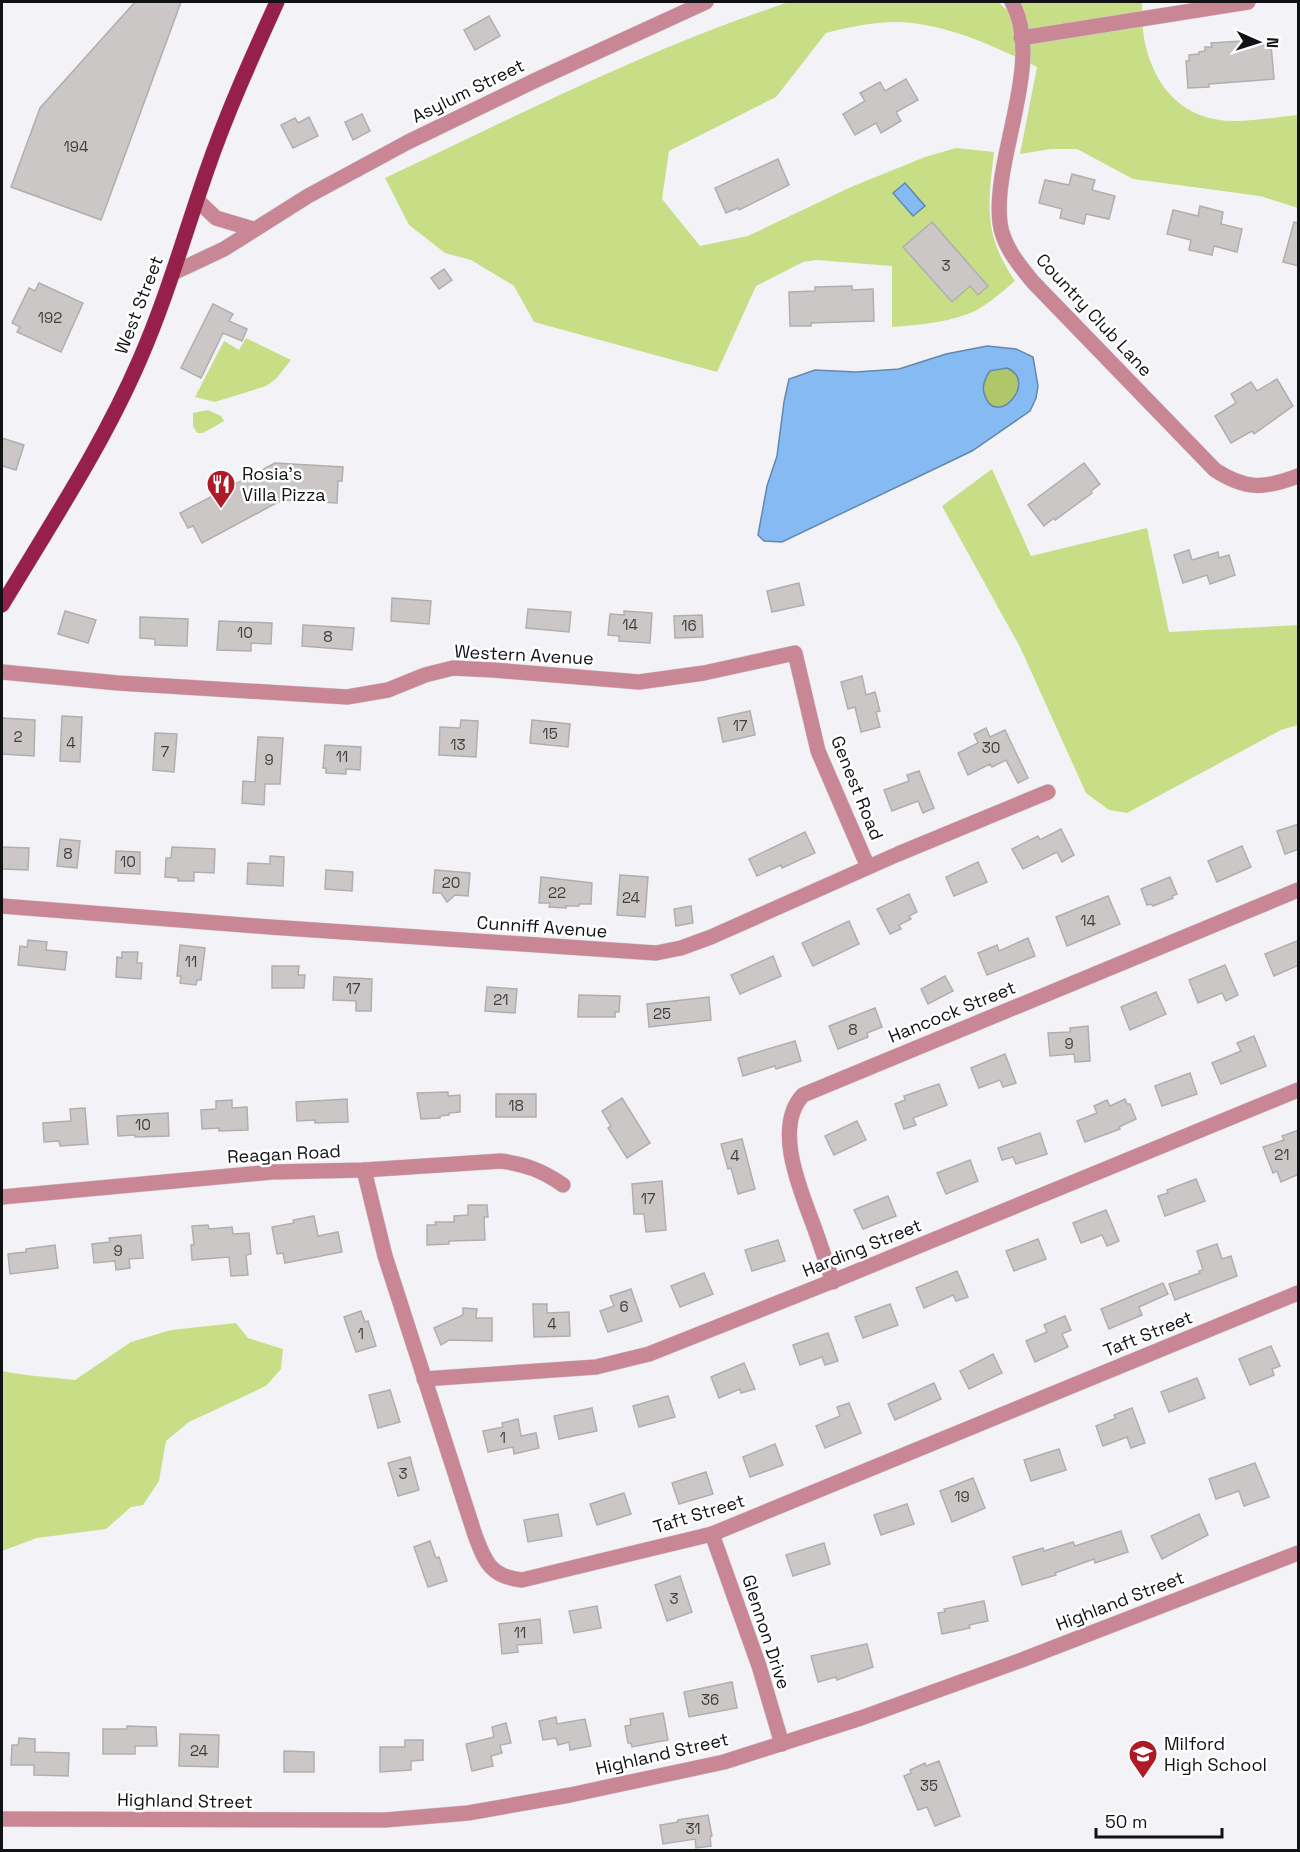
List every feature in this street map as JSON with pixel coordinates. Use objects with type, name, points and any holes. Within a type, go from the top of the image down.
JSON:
[{"type":"main road","name":"West Street","points":[[2,605],[94,449],[140,360],[245,72],[277,2]]},
{"type":"street","name":"Asylum Street","points":[[173,273],[224,249],[253,229],[408,141],[706,2]]},
{"type":"street","name":"Country Club Lane","points":[[1012,2],[1018,15],[1022,38],[1021,75],[1004,169],[1000,222],[1003,235],[1015,259],[1033,282],[1215,470],[1234,482],[1254,486],[1299,476]]},
{"type":"street","points":[[1022,38],[1248,2]]},
{"type":"street","points":[[197,200],[216,218],[253,229]]},
{"type":"street","name":"Western Avenue","points":[[2,672],[118,683],[347,697],[388,690],[425,675],[453,669],[639,682],[704,673],[795,653]]},
{"type":"street","name":"Genest Road","points":[[795,653],[818,751],[868,867]]},
{"type":"street","name":"Cunniff Avenue","points":[[2,906],[645,954],[681,948],[711,937],[868,867],[1048,792]]},
{"type":"street","name":"Hancock Street","points":[[833,1282],[797,1181],[790,1147],[791,1114],[795,1103],[802,1095],[1299,890]]},
{"type":"street","name":"Harding Street","points":[[424,1379],[596,1366],[649,1354],[833,1282],[1299,1090]]},
{"type":"street","name":"Reagan Road","points":[[2,1197],[272,1172],[364,1170],[501,1161],[540,1170],[563,1185]]},
{"type":"street","name":"Taft Street","points":[[364,1170],[385,1256],[478,1542],[491,1569],[509,1578],[522,1580],[712,1534],[1299,1293]]},
{"type":"street","name":"Glennon Drive","points":[[712,1534],[759,1666],[782,1744]]},
{"type":"street","name":"Highland Street","points":[[2,1819],[385,1821],[468,1813],[570,1795],[724,1762],[861,1718],[1299,1553]]},
{"type":"green space","points":[[789,2],[998,2],[1007,10],[1016,2],[1142,2],[1144,38],[1156,75],[1175,99],[1187,108],[1217,120],[1258,120],[1298,115],[1298,208],[1260,196],[1133,179],[1077,149],[1051,149],[1020,154],[1037,67],[969,37],[915,23],[878,23],[826,33],[776,97],[669,151],[662,199],[700,246],[748,236],[851,187],[925,157],[956,148],[994,152],[990,188],[990,219],[997,248],[1015,281],[987,304],[968,314],[935,322],[892,327],[892,266],[816,260],[803,262],[756,286],[717,372],[534,322],[514,286],[471,260],[445,253],[409,225],[385,178],[635,61]]},
{"type":"green space","points":[[246,338],[291,360],[276,379],[266,386],[215,402],[195,397],[224,341],[239,350]]},
{"type":"green space","points":[[1007,368],[1016,375],[1019,383],[1017,392],[1012,400],[996,407],[989,403],[984,393],[984,382],[990,372]]},
{"type":"green space","points":[[208,410],[221,416],[224,421],[203,433],[197,433],[193,426],[193,413]]},
{"type":"green space","points":[[992,469],[1031,556],[1147,528],[1169,632],[1298,625],[1298,725],[1281,730],[1127,813],[1109,810],[1086,793],[1020,647],[942,506]]},
{"type":"green space","points":[[236,1323],[248,1338],[283,1349],[281,1369],[266,1386],[189,1422],[166,1441],[159,1481],[143,1505],[131,1507],[106,1529],[37,1538],[2,1551],[2,1371],[75,1380],[131,1342],[171,1330]]},
{"type":"water","points":[[905,183],[925,206],[913,216],[893,193]]},
{"type":"water","points":[[987,346],[1016,349],[1033,357],[1038,386],[1030,411],[972,451],[782,542],[764,541],[758,535],[767,486],[777,456],[789,379],[815,370],[856,372],[899,369],[946,354]],"holes":[[[1007,368],[1016,375],[1019,383],[1012,400],[996,407],[989,403],[983,387],[990,371]]]},
{"type":"building","points":[[135,2],[181,2],[101,220],[11,187],[40,108]]},
{"type":"building","points":[[489,16],[500,36],[475,50],[464,30]]},
{"type":"building","points":[[1242,41],[1242,43],[1249,43],[1250,46],[1271,44],[1274,79],[1188,88],[1186,61],[1189,61],[1189,55],[1205,51],[1205,47],[1212,47],[1211,43]]},
{"type":"building","points":[[906,79],[918,100],[896,112],[901,121],[881,133],[876,123],[855,135],[843,114],[865,101],[860,93],[880,82],[885,91]]},
{"type":"building","points":[[362,114],[370,131],[353,140],[345,122]]},
{"type":"building","points":[[309,117],[318,136],[293,148],[281,125],[295,118],[298,123]]},
{"type":"building","points":[[778,159],[789,185],[739,210],[738,208],[726,213],[715,188]]},
{"type":"building","points":[[1072,174],[1095,180],[1092,190],[1115,196],[1109,219],[1086,214],[1084,224],[1060,218],[1062,209],[1039,203],[1045,180],[1069,185]]},
{"type":"building","points":[[1200,206],[1223,212],[1221,224],[1242,229],[1237,252],[1214,246],[1212,255],[1189,250],[1191,240],[1167,234],[1173,210],[1198,216]]},
{"type":"building","points":[[932,222],[988,286],[978,295],[970,286],[952,302],[903,247]]},
{"type":"building","points":[[1294,222],[1299,223],[1299,266],[1283,262]]},
{"type":"building","points":[[444,269],[452,280],[439,289],[431,278]]},
{"type":"building","points":[[39,283],[83,303],[61,352],[17,332],[20,327],[12,323],[29,288],[35,291]]},
{"type":"building","points":[[852,286],[852,290],[873,289],[874,321],[790,326],[789,292],[815,291],[815,287]]},
{"type":"building","points":[[213,304],[233,314],[229,321],[247,329],[242,341],[223,333],[201,378],[181,368]]},
{"type":"building","points":[[1277,379],[1293,406],[1254,434],[1252,431],[1231,443],[1215,416],[1236,403],[1231,394],[1251,382],[1257,391]]},
{"type":"building","points":[[2,438],[24,445],[16,470],[2,466]]},
{"type":"building","points":[[275,463],[343,467],[342,481],[338,481],[337,503],[282,500],[202,543],[193,526],[188,528],[180,513]]},
{"type":"building","points":[[1084,463],[1100,484],[1091,491],[1092,493],[1044,526],[1028,505]]},
{"type":"building","points":[[1189,550],[1192,560],[1218,552],[1219,558],[1229,555],[1235,575],[1210,584],[1207,575],[1183,583],[1174,555]]},
{"type":"building","points":[[799,583],[804,605],[772,612],[767,591]]},
{"type":"building","points":[[392,598],[431,601],[429,624],[391,621]]},
{"type":"building","points":[[528,609],[571,612],[569,632],[526,628]]},
{"type":"building","points":[[65,611],[96,620],[88,643],[58,634]]},
{"type":"building","points":[[624,611],[652,613],[650,643],[619,641],[619,636],[608,635],[610,614],[624,615]]},
{"type":"building","points":[[702,615],[703,637],[675,638],[674,616]]},
{"type":"building","points":[[140,617],[188,619],[187,646],[155,645],[155,639],[140,638]]},
{"type":"building","points":[[219,621],[272,623],[271,644],[251,643],[251,651],[217,650]]},
{"type":"building","points":[[303,625],[354,628],[352,650],[302,646]]},
{"type":"building","points":[[862,676],[866,695],[875,692],[880,711],[876,712],[880,727],[861,732],[855,707],[848,709],[841,682]]},
{"type":"building","points":[[750,711],[755,735],[723,742],[718,718]]},
{"type":"building","points":[[62,716],[82,717],[80,762],[60,761]]},
{"type":"building","points":[[2,718],[35,720],[34,756],[2,754]]},
{"type":"building","points":[[461,720],[478,721],[476,757],[439,755],[440,727],[460,728]]},
{"type":"building","points":[[532,720],[570,724],[568,747],[530,743]]},
{"type":"building","points":[[986,728],[990,737],[1005,730],[1028,778],[1018,783],[1006,760],[992,767],[990,764],[968,775],[958,753],[978,743],[974,734]]},
{"type":"building","points":[[155,733],[177,734],[174,772],[153,770]]},
{"type":"building","points":[[258,737],[283,738],[280,784],[265,784],[264,805],[242,803],[243,781],[255,782]]},
{"type":"building","points":[[325,745],[361,747],[360,770],[346,769],[346,774],[326,773],[326,768],[323,768]]},
{"type":"building","points":[[919,771],[934,808],[923,813],[918,801],[892,811],[884,790],[909,781],[907,775]]},
{"type":"building","points":[[1299,824],[1299,849],[1285,854],[1277,831]]},
{"type":"building","points":[[1061,829],[1074,855],[1062,862],[1057,852],[1023,869],[1012,849],[1038,836],[1040,840]]},
{"type":"building","points":[[805,832],[815,853],[757,876],[749,859]]},
{"type":"building","points":[[60,839],[80,841],[77,868],[57,866]]},
{"type":"building","points":[[1242,846],[1251,867],[1217,882],[1208,861]]},
{"type":"building","points":[[2,847],[29,848],[28,870],[2,869]]},
{"type":"building","points":[[172,847],[215,849],[214,873],[194,872],[194,881],[178,881],[178,878],[165,877],[166,858],[171,858]]},
{"type":"building","points":[[116,851],[140,852],[140,874],[115,873]]},
{"type":"building","points":[[270,856],[284,857],[283,886],[247,884],[248,863],[270,864]]},
{"type":"building","points":[[978,862],[987,882],[954,896],[946,877]]},
{"type":"building","points":[[326,870],[353,872],[352,891],[325,889]]},
{"type":"building","points":[[435,870],[470,873],[468,896],[455,895],[447,902],[441,893],[433,893]]},
{"type":"building","points":[[620,875],[648,877],[645,917],[617,915]]},
{"type":"building","points":[[541,877],[592,883],[591,904],[566,906],[566,908],[549,907],[550,903],[539,903]]},
{"type":"building","points":[[1170,877],[1177,894],[1153,906],[1147,905],[1141,889]]},
{"type":"building","points":[[909,894],[917,912],[909,916],[911,919],[899,925],[901,929],[890,934],[877,909]]},
{"type":"building","points":[[1108,896],[1120,924],[1067,946],[1056,917]]},
{"type":"building","points":[[691,906],[693,923],[676,926],[674,909]]},
{"type":"building","points":[[849,921],[859,944],[813,966],[802,943]]},
{"type":"building","points":[[1028,938],[1035,956],[987,975],[978,953],[997,945],[999,951]]},
{"type":"building","points":[[28,940],[47,942],[46,950],[67,952],[65,970],[18,965],[20,946],[27,947]]},
{"type":"building","points":[[1299,940],[1299,965],[1274,976],[1265,954]]},
{"type":"building","points":[[180,945],[205,948],[201,980],[197,980],[196,985],[180,983],[181,976],[177,976]]},
{"type":"building","points":[[122,952],[138,952],[137,963],[142,963],[141,979],[116,977],[117,957],[122,958]]},
{"type":"building","points":[[773,956],[781,976],[740,994],[731,975]]},
{"type":"building","points":[[1225,965],[1238,995],[1226,1001],[1222,993],[1198,1003],[1189,980]]},
{"type":"building","points":[[272,966],[299,966],[298,975],[305,975],[304,988],[272,988]]},
{"type":"building","points":[[945,976],[953,991],[928,1004],[921,989]]},
{"type":"building","points":[[334,977],[372,979],[371,1011],[356,1011],[356,1001],[333,1000]]},
{"type":"building","points":[[487,987],[517,989],[515,1013],[485,1011]]},
{"type":"building","points":[[1156,992],[1166,1014],[1130,1030],[1121,1007]]},
{"type":"building","points":[[579,995],[620,996],[619,1012],[615,1012],[615,1017],[578,1017]]},
{"type":"building","points":[[709,997],[711,1020],[649,1027],[647,1004]]},
{"type":"building","points":[[875,1008],[882,1027],[867,1033],[868,1037],[838,1049],[829,1026]]},
{"type":"building","points":[[1088,1026],[1090,1061],[1075,1062],[1074,1054],[1050,1056],[1048,1033],[1070,1032],[1070,1028]]},
{"type":"building","points":[[1254,1036],[1266,1066],[1221,1084],[1212,1063],[1241,1051],[1237,1043]]},
{"type":"building","points":[[795,1041],[801,1061],[743,1076],[738,1058]]},
{"type":"building","points":[[1005,1054],[1016,1083],[1003,1087],[1000,1080],[979,1088],[971,1068]]},
{"type":"building","points":[[1190,1073],[1197,1094],[1162,1106],[1155,1086]]},
{"type":"building","points":[[939,1084],[947,1105],[913,1118],[916,1125],[904,1129],[895,1104],[905,1100],[904,1096]]},
{"type":"building","points":[[448,1092],[448,1096],[460,1095],[460,1112],[449,1113],[440,1118],[421,1119],[417,1093]]},
{"type":"building","points":[[496,1094],[536,1094],[536,1117],[496,1117]]},
{"type":"building","points":[[622,1098],[650,1143],[627,1158],[608,1128],[611,1126],[602,1111]]},
{"type":"building","points":[[347,1099],[348,1122],[297,1121],[296,1102]]},
{"type":"building","points":[[1125,1099],[1127,1104],[1130,1104],[1136,1119],[1119,1127],[1120,1129],[1085,1142],[1077,1121],[1097,1113],[1094,1106],[1107,1100],[1110,1106]]},
{"type":"building","points":[[232,1100],[232,1108],[247,1107],[248,1130],[202,1129],[201,1110],[216,1109],[216,1101]]},
{"type":"building","points":[[85,1108],[88,1144],[60,1146],[59,1141],[44,1142],[43,1123],[71,1121],[70,1109]]},
{"type":"building","points":[[168,1113],[169,1136],[118,1136],[117,1116]]},
{"type":"building","points":[[857,1121],[866,1140],[834,1155],[825,1136]]},
{"type":"building","points":[[1299,1130],[1299,1174],[1281,1182],[1277,1171],[1273,1173],[1263,1147],[1284,1140],[1282,1136]]},
{"type":"building","points":[[1040,1133],[1047,1154],[1016,1164],[1013,1157],[1002,1160],[998,1148]]},
{"type":"building","points":[[742,1139],[755,1189],[738,1194],[721,1144]]},
{"type":"building","points":[[970,1160],[978,1181],[946,1194],[937,1173]]},
{"type":"building","points":[[1196,1179],[1205,1201],[1165,1216],[1158,1196],[1168,1193],[1167,1190]]},
{"type":"building","points":[[662,1181],[666,1230],[646,1232],[644,1214],[634,1214],[632,1184]]},
{"type":"building","points":[[888,1196],[896,1216],[863,1229],[854,1210]]},
{"type":"building","points":[[468,1205],[487,1205],[488,1217],[484,1217],[485,1240],[449,1241],[449,1244],[427,1245],[427,1225],[436,1225],[435,1222],[454,1222],[454,1216],[468,1215]]},
{"type":"building","points":[[1106,1210],[1119,1241],[1107,1246],[1102,1235],[1081,1243],[1073,1223]]},
{"type":"building","points":[[314,1216],[318,1236],[338,1232],[342,1252],[285,1263],[283,1253],[277,1254],[272,1227]]},
{"type":"building","points":[[208,1225],[209,1229],[232,1227],[233,1234],[249,1233],[251,1254],[246,1255],[248,1275],[231,1276],[229,1257],[192,1260],[191,1245],[194,1245],[192,1226]]},
{"type":"building","points":[[141,1235],[143,1258],[129,1259],[130,1268],[116,1270],[115,1261],[94,1263],[92,1244],[110,1242],[109,1238]]},
{"type":"building","points":[[1038,1239],[1046,1259],[1014,1271],[1006,1251]]},
{"type":"building","points":[[778,1240],[785,1261],[752,1271],[745,1250]]},
{"type":"building","points":[[1217,1244],[1222,1259],[1231,1256],[1237,1276],[1175,1300],[1169,1284],[1200,1273],[1199,1271],[1203,1270],[1197,1251]]},
{"type":"building","points":[[55,1245],[58,1268],[10,1274],[8,1254]]},
{"type":"building","points":[[957,1271],[968,1297],[956,1301],[953,1295],[924,1308],[916,1288]]},
{"type":"building","points":[[704,1273],[713,1294],[680,1307],[671,1286]]},
{"type":"building","points":[[1163,1283],[1168,1294],[1139,1307],[1142,1315],[1109,1329],[1101,1309]]},
{"type":"building","points":[[631,1289],[642,1321],[608,1332],[600,1311],[614,1306],[610,1296]]},
{"type":"building","points":[[533,1304],[547,1304],[547,1313],[569,1312],[570,1336],[534,1337]]},
{"type":"building","points":[[890,1304],[898,1325],[863,1338],[855,1317]]},
{"type":"building","points":[[463,1308],[477,1309],[476,1318],[492,1318],[492,1341],[449,1340],[441,1345],[434,1328],[463,1315]]},
{"type":"building","points":[[361,1311],[365,1322],[368,1321],[376,1346],[356,1352],[344,1317]]},
{"type":"building","points":[[1065,1316],[1071,1330],[1062,1334],[1068,1347],[1035,1362],[1026,1341],[1047,1332],[1044,1325]]},
{"type":"building","points":[[828,1333],[838,1361],[825,1365],[822,1357],[800,1365],[793,1345]]},
{"type":"building","points":[[1271,1346],[1280,1366],[1272,1369],[1274,1375],[1250,1385],[1239,1359]]},
{"type":"building","points":[[993,1354],[1002,1373],[969,1389],[960,1371]]},
{"type":"building","points":[[744,1363],[755,1389],[741,1393],[740,1389],[719,1398],[711,1377]]},
{"type":"building","points":[[1197,1378],[1205,1398],[1169,1412],[1161,1392]]},
{"type":"building","points":[[934,1383],[941,1399],[895,1420],[888,1404]]},
{"type":"building","points":[[390,1390],[400,1422],[378,1428],[369,1395]]},
{"type":"building","points":[[668,1396],[675,1417],[639,1427],[633,1406]]},
{"type":"building","points":[[849,1403],[861,1433],[825,1448],[816,1426],[840,1416],[837,1407]]},
{"type":"building","points":[[592,1408],[597,1431],[559,1439],[554,1416]]},
{"type":"building","points":[[1132,1408],[1145,1443],[1131,1448],[1127,1437],[1103,1446],[1096,1426]]},
{"type":"building","points":[[518,1419],[521,1436],[536,1433],[539,1448],[514,1454],[513,1447],[488,1452],[483,1431],[503,1427],[502,1423]]},
{"type":"building","points":[[775,1444],[783,1465],[750,1477],[743,1457]]},
{"type":"building","points":[[1059,1449],[1066,1470],[1031,1481],[1024,1460]]},
{"type":"building","points":[[410,1457],[419,1490],[398,1496],[388,1463]]},
{"type":"building","points":[[1255,1463],[1269,1497],[1244,1506],[1239,1491],[1216,1499],[1209,1479]]},
{"type":"building","points":[[706,1472],[713,1494],[679,1504],[672,1483]]},
{"type":"building","points":[[973,1478],[985,1508],[952,1522],[940,1491]]},
{"type":"building","points":[[624,1493],[631,1514],[597,1525],[590,1504]]},
{"type":"building","points":[[907,1504],[914,1524],[881,1535],[874,1515]]},
{"type":"building","points":[[558,1514],[562,1536],[528,1542],[524,1520]]},
{"type":"building","points":[[1199,1514],[1208,1535],[1162,1559],[1151,1536]]},
{"type":"building","points":[[1121,1531],[1128,1552],[1095,1563],[1094,1559],[1055,1573],[1056,1575],[1022,1585],[1013,1557],[1073,1542],[1075,1546]]},
{"type":"building","points":[[430,1541],[436,1558],[439,1557],[447,1581],[428,1587],[414,1547]]},
{"type":"building","points":[[824,1543],[830,1564],[793,1576],[786,1555]]},
{"type":"building","points":[[680,1576],[692,1612],[667,1621],[655,1585]]},
{"type":"building","points":[[984,1601],[988,1621],[969,1625],[970,1628],[942,1634],[938,1613],[945,1612],[944,1609]]},
{"type":"building","points":[[597,1606],[601,1628],[574,1633],[569,1611]]},
{"type":"building","points":[[540,1619],[542,1643],[517,1645],[518,1652],[502,1654],[499,1624]]},
{"type":"building","points":[[867,1644],[873,1667],[837,1680],[836,1677],[818,1682],[811,1656]]},
{"type":"building","points":[[732,1682],[737,1708],[689,1717],[684,1692]]},
{"type":"building","points":[[663,1713],[668,1740],[632,1747],[631,1743],[628,1743],[625,1726],[631,1725],[630,1719]]},
{"type":"building","points":[[556,1717],[557,1724],[585,1719],[591,1746],[570,1750],[569,1742],[558,1745],[556,1738],[543,1740],[539,1721]]},
{"type":"building","points":[[506,1723],[511,1743],[500,1745],[502,1753],[491,1756],[493,1766],[472,1771],[466,1744],[494,1737],[492,1727]]},
{"type":"building","points":[[127,1726],[156,1727],[157,1746],[135,1746],[135,1754],[103,1754],[103,1729],[127,1729]]},
{"type":"building","points":[[180,1734],[219,1735],[218,1767],[179,1766]]},
{"type":"building","points":[[19,1738],[35,1739],[35,1752],[69,1753],[68,1776],[34,1775],[34,1765],[11,1765],[12,1745],[18,1745]]},
{"type":"building","points":[[405,1740],[423,1740],[423,1760],[411,1761],[411,1770],[380,1772],[380,1747],[405,1747]]},
{"type":"building","points":[[284,1751],[314,1752],[314,1772],[284,1772]]},
{"type":"building","points":[[939,1761],[960,1816],[935,1826],[927,1807],[918,1810],[904,1776],[911,1773],[910,1770],[925,1763],[926,1766]]},
{"type":"building","points":[[708,1815],[712,1836],[710,1837],[711,1846],[696,1848],[695,1839],[663,1844],[660,1825]]},
{"type":"place","name":"Rosia's Villa Pizza","points":[[221,510]]},
{"type":"place","name":"Milford High School","points":[[1143,1780]]}]
